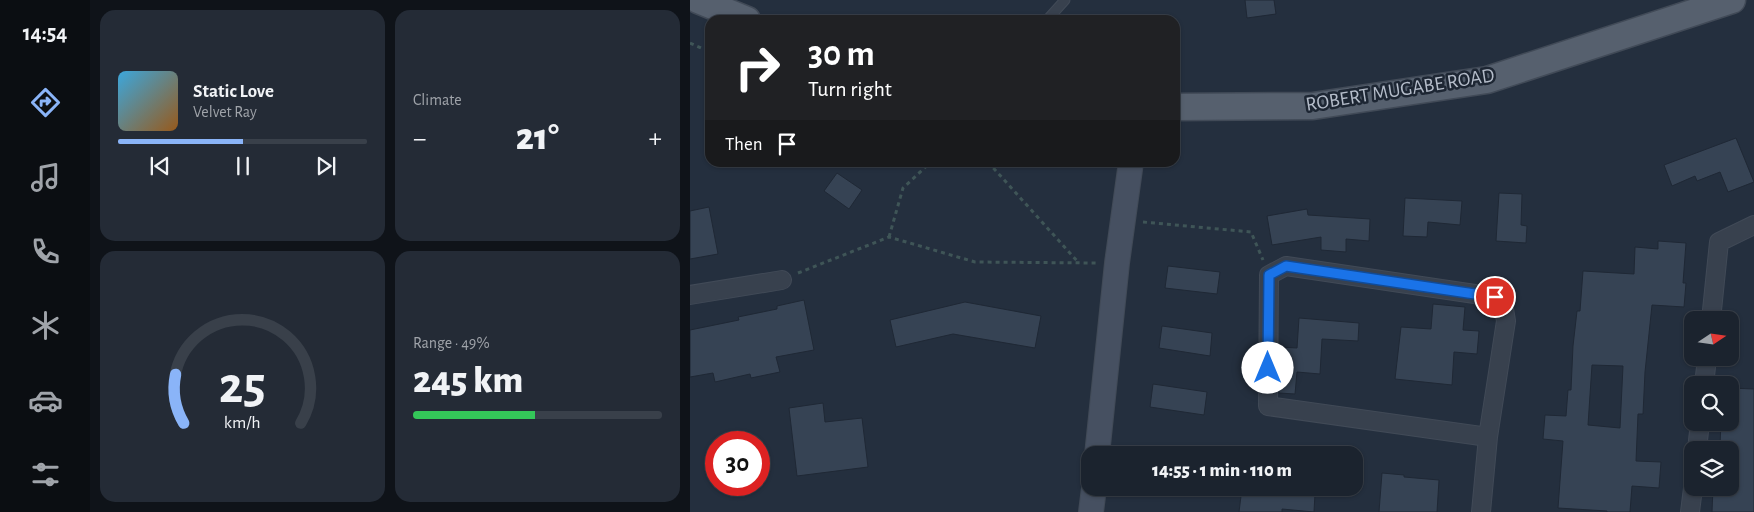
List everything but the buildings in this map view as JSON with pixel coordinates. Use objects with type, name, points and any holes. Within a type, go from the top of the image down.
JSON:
[{"type":"main road","points":[[698,0],[735,15]]},
{"type":"main road","name":"ROBERT MUGABE ROAD","points":[[1180,107],[1314,106],[1487,80],[1732,0]]},
{"type":"street","points":[[1098,446],[1117,263],[1130,167]]},
{"type":"street","points":[[1711,311],[1719,242],[1754,226]]},
{"type":"street","points":[[1481,512],[1488,437],[1506,321],[1503,303],[1495,297],[1286,266],[1269,275],[1268,406],[1488,437]]},
{"type":"street","points":[[690,295],[782,280]]},
{"type":"street","points":[[1092,512],[1093,496]]},
{"type":"street","points":[[1690,512],[1692,496]]},
{"type":"lane","points":[[1052,15],[1065,0]]},
{"type":"path","points":[[690,43],[705,50]]},
{"type":"path","points":[[889,237],[903,188],[926,167]]},
{"type":"path","points":[[992,167],[1078,263]]},
{"type":"path","points":[[1123,215],[1140,222],[1251,232],[1269,275]]},
{"type":"path","points":[[782,280],[889,237],[974,262],[1117,263]]},
{"type":"route","points":[[1268,368],[1269,275],[1286,266],[1495,297]]}]
